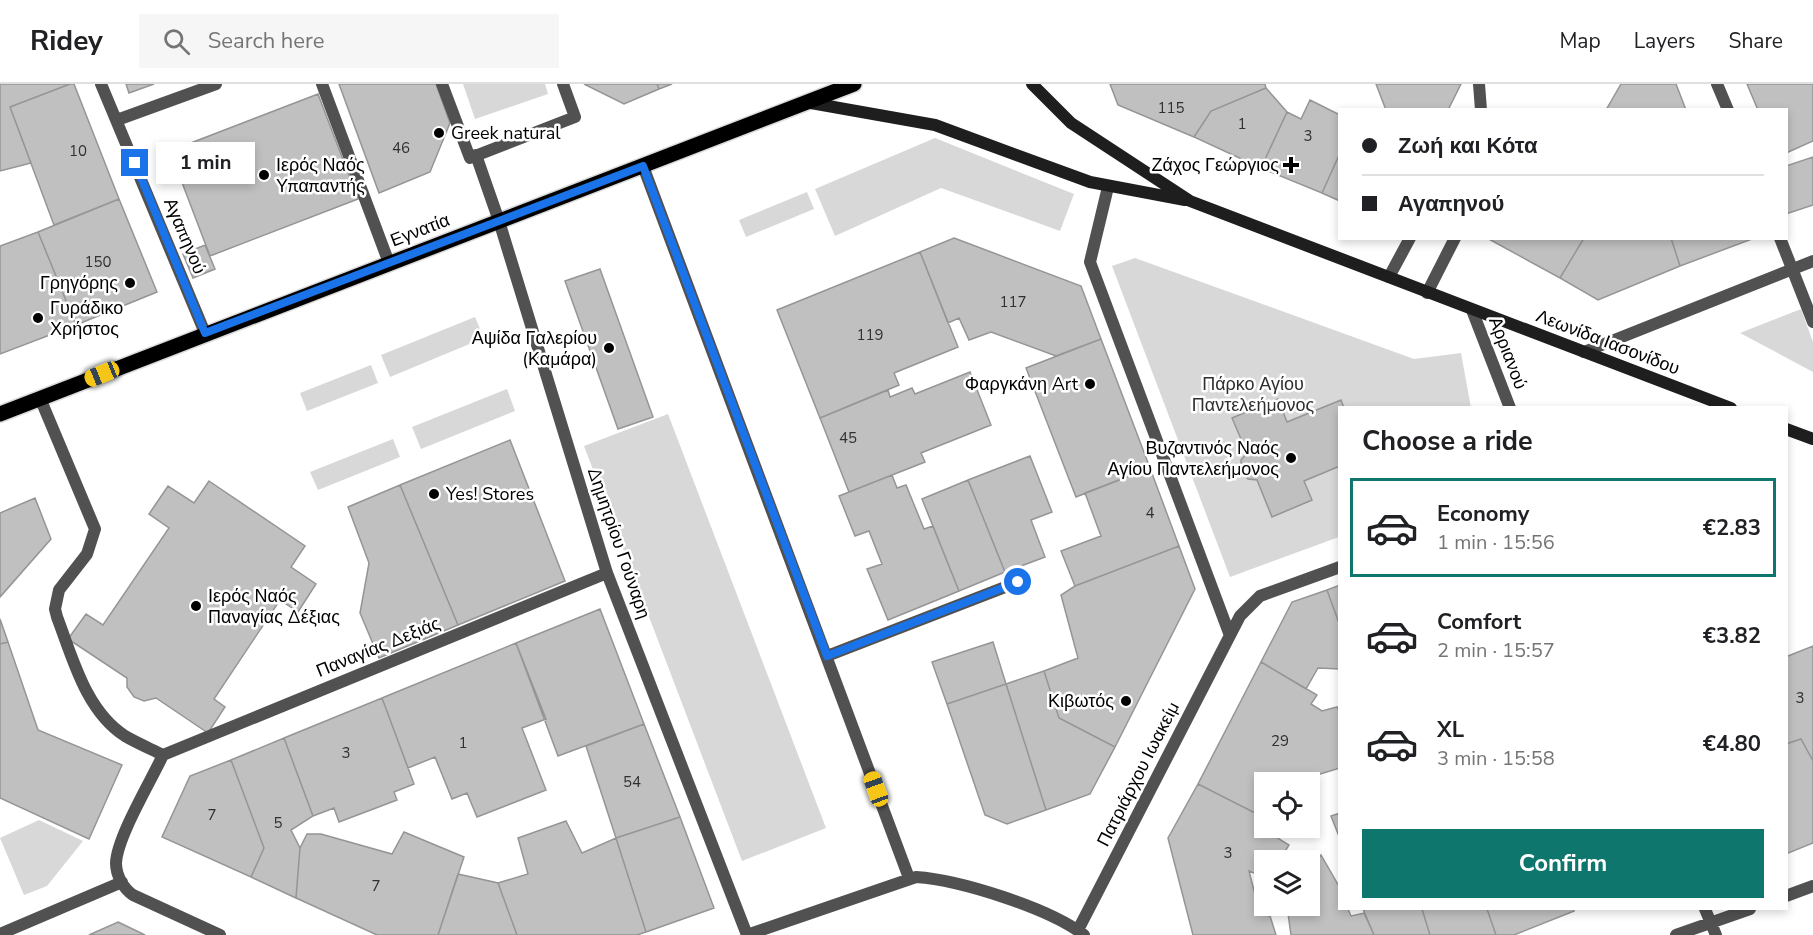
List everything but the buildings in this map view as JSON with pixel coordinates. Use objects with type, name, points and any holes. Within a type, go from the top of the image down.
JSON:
[{"type":"main road","name":"Εγνατία","points":[[0,414],[205,333],[811,103],[853,84]]},
{"type":"main road","points":[[1032,84],[1058,112],[1079,128],[1190,201]]},
{"type":"main road","points":[[811,103],[935,125],[1108,187],[1190,201]]},
{"type":"main road","name":"Λεωνίδα Ιασονίδου","points":[[1190,201],[1726,406]]},
{"type":"main road","points":[[1788,430],[1813,439]]},
{"type":"street","name":"Αγαπηνού","points":[[101,84],[205,333]]},
{"type":"street","points":[[117,120],[216,84]]},
{"type":"street","points":[[322,84],[389,263]]},
{"type":"street","name":"Δημητρίου Γούναρη","points":[[442,84],[470,158],[476,155],[499,221],[607,573],[747,935]]},
{"type":"street","points":[[476,155],[575,117],[563,84]]},
{"type":"street","points":[[1479,84],[1482,108]]},
{"type":"street","points":[[1717,84],[1727,108]]},
{"type":"street","points":[[643,166],[909,878]]},
{"type":"street","points":[[1108,187],[1090,262],[1229,633]]},
{"type":"street","points":[[1389,277],[1409,240]]},
{"type":"street","points":[[1427,293],[1454,240]]},
{"type":"street","points":[[1781,240],[1813,322]]},
{"type":"street","points":[[1584,352],[1813,261]]},
{"type":"street","name":"Αρριανού","points":[[1472,310],[1509,406]]},
{"type":"street","points":[[40,398],[95,529],[87,554],[59,590],[56,602],[57,617],[79,675],[101,713],[125,736],[163,755],[125,836],[118,854],[116,868],[122,882],[134,895],[220,935]]},
{"type":"street","name":"Πατριάρχου Ιωακείμ","points":[[1081,933],[1229,633],[1246,609],[1260,596],[1338,568]]},
{"type":"street","name":"Παναγίας Δεξιάς","points":[[163,755],[607,573]]},
{"type":"street","points":[[827,656],[1018,582]]},
{"type":"street","points":[[747,935],[909,878],[939,881],[992,894],[1026,906],[1081,933]]},
{"type":"street","points":[[0,934],[122,882]]},
{"type":"street","points":[[1788,895],[1813,886]]},
{"type":"street","points":[[1705,910],[1716,935]]},
{"type":"street","points":[[1676,935],[1747,910]]},
{"type":"green space","points":[[463,84],[545,84],[548,94],[475,119]]},
{"type":"green space","points":[[935,138],[1074,194],[1060,231],[941,188],[835,236],[815,189]]},
{"type":"green space","points":[[807,192],[814,209],[746,237],[739,220]]},
{"type":"green space","name":"Πάρκο Αγίου Παντελεήμονος","points":[[1135,258],[1414,359],[1461,353],[1471,406],[1338,406],[1338,537],[1230,577],[1112,266]]},
{"type":"green space","points":[[1801,309],[1813,342],[1813,372],[1740,333]]},
{"type":"green space","points":[[475,317],[484,338],[390,377],[381,355]]},
{"type":"green space","points":[[371,365],[378,383],[307,411],[300,393]]},
{"type":"green space","points":[[507,389],[515,411],[421,449],[412,427]]},
{"type":"green space","points":[[668,414],[826,828],[742,861],[584,446]]},
{"type":"green space","points":[[393,439],[400,457],[318,490],[310,472]]},
{"type":"green space","points":[[39,820],[83,841],[47,886],[24,895],[0,838]]},
{"type":"place","name":"Greek natural","points":[[439,133]]},
{"type":"place","name":"Ζάχος Γεώργιος","points":[[1291,165]]},
{"type":"place","name":"Ιερός Ναός Υπαπαντής","points":[[264,175]]},
{"type":"place","name":"Γρηγόρης","points":[[130,283]]},
{"type":"place","name":"Γυράδικο Χρήστος","points":[[38,318]]},
{"type":"place","name":"Αψίδα Γαλερίου (Καμάρα)","points":[[609,348]]},
{"type":"place","name":"Φαργκάνη Art","points":[[1090,384]]},
{"type":"place","name":"Βυζαντινός Ναός Αγίου Παντελεήμονος","points":[[1291,458]]},
{"type":"place","name":"Yes! Stores","points":[[434,494]]},
{"type":"place","name":"Ιερός Ναός Παναγίας Δέξιας","points":[[196,606]]},
{"type":"place","name":"Κιβωτός","points":[[1126,701]]},
{"type":"route","points":[[135,163],[205,333],[643,166],[827,656],[1018,582]]}]
